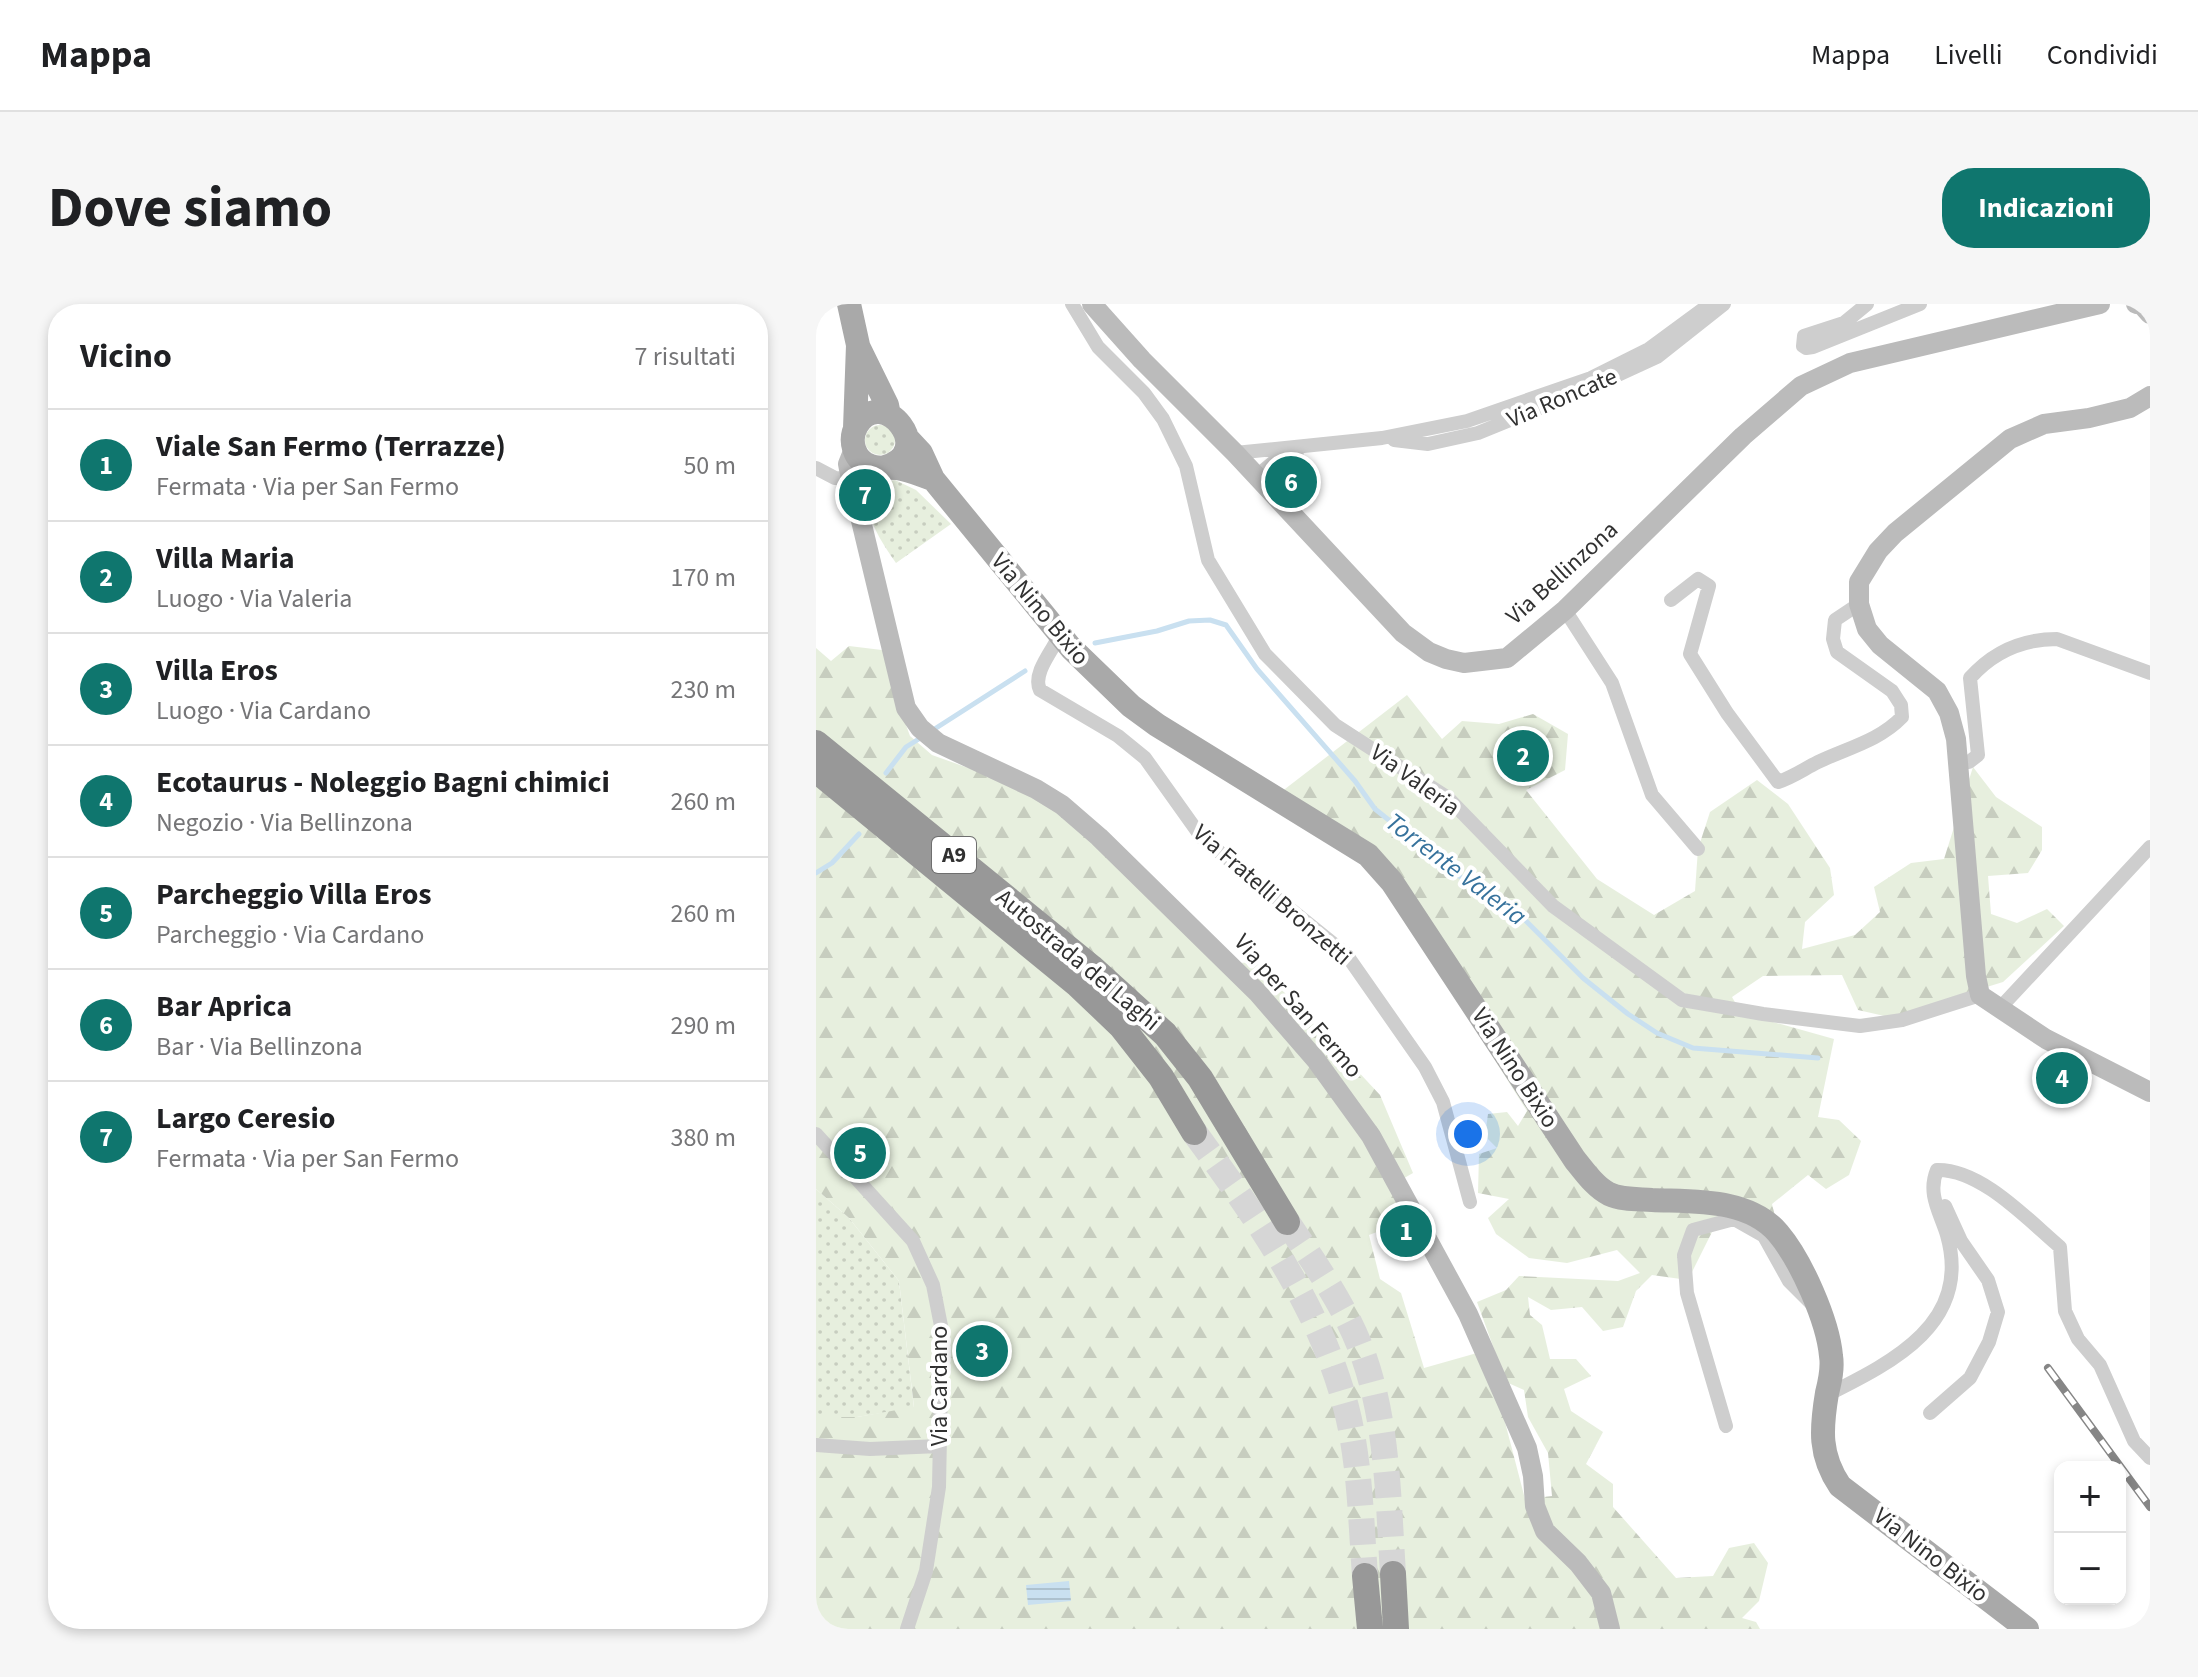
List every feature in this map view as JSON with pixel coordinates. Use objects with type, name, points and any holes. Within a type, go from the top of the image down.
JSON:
[{"type":"highway","name":"Autostrada dei Laghi","points":[[816,743],[1084,976],[1161,1077],[1194,1132]]},
{"type":"highway","name":"Autostrada dei Laghi","points":[[816,770],[1084,976],[1165,1034],[1200,1078],[1287,1222]]},
{"type":"highway","points":[[1393,1574],[1396,1629]]},
{"type":"highway","points":[[1365,1576],[1370,1629]]},
{"type":"main road","points":[[849,304],[858,345],[889,415]]},
{"type":"main road","points":[[858,345],[854,438],[863,463],[933,479]]},
{"type":"main road","points":[[854,438],[860,421],[871,415],[889,415],[901,424],[907,438],[902,456],[885,467]]},
{"type":"main road","name":"Via Nino Bixio","points":[[907,438],[921,453],[933,479],[1090,669],[1157,725],[1368,855],[1392,882],[1575,1160],[1597,1186],[1611,1195],[1628,1199],[1729,1205],[1760,1217],[1777,1233],[1790,1252],[1817,1309],[1832,1358],[1823,1428],[1828,1467],[1840,1486],[2027,1629]]},
{"type":"street","name":"Via Valeria","points":[[1072,304],[1098,347],[1144,393],[1163,419],[1186,466],[1208,560],[1265,654],[1335,725],[1448,798],[1553,906],[1682,1000],[1860,1026],[1902,1020],[1980,995]]},
{"type":"street","name":"Via Bellinzona","points":[[1092,304],[1403,633],[1429,652],[1464,663],[1507,658],[1565,610],[1743,436],[1801,386],[1850,363],[2100,304]]},
{"type":"street","points":[[1235,453],[1382,438],[1467,421],[1591,378],[1649,349],[1710,304]]},
{"type":"street","name":"Via Roncate","points":[[1382,438],[1428,444],[1478,433],[1657,357],[1724,304]]},
{"type":"street","points":[[1867,304],[1844,323],[1804,336],[1803,346],[1813,347],[1920,304]]},
{"type":"street","points":[[2140,304],[2150,314]]},
{"type":"street","points":[[2150,396],[2130,408],[2044,424],[2010,439],[1895,533],[1878,551],[1859,582],[1859,604],[1867,629],[1880,645],[1937,691],[1949,713],[1958,762],[1980,995],[2046,1039],[2150,1092]]},
{"type":"street","name":"Via per San Fermo","points":[[854,438],[848,464],[906,708],[920,728],[938,743],[1036,789],[1062,805],[1099,837],[1257,992],[1316,1060],[1371,1136],[1468,1314],[1527,1448],[1535,1506],[1545,1531],[1578,1563],[1601,1593],[1610,1629]]},
{"type":"street","points":[[1257,476],[1275,461],[1314,445]]},
{"type":"street","points":[[858,506],[873,479],[885,467]]},
{"type":"street","points":[[816,468],[835,478],[851,479]]},
{"type":"street","points":[[1671,600],[1698,579],[1709,586],[1690,654],[1727,713],[1778,782],[1889,731],[1902,717],[1901,705],[1892,691],[1837,652],[1833,639],[1835,620],[1859,604]]},
{"type":"street","points":[[1565,610],[1612,683],[1652,795],[1698,849]]},
{"type":"street","name":"Via Fratelli Bronzetti","points":[[1060,635],[1038,675],[1040,690],[1118,736],[1145,758],[1202,838],[1346,954],[1425,1067],[1443,1102],[1470,1202]]},
{"type":"street","points":[[1958,762],[1969,762],[1978,755],[1970,678],[1987,660],[2019,644],[2057,639],[2150,673]]},
{"type":"street","points":[[2000,1008],[2150,847]]},
{"type":"street","name":"Via Cardano","points":[[816,1134],[913,1241],[933,1285],[942,1331],[939,1487],[926,1571],[907,1629]]},
{"type":"street","points":[[1827,1395],[1860,1379],[1913,1343],[1932,1327],[1944,1308],[1951,1263],[1947,1235],[1934,1203],[1933,1180],[1937,1170],[1953,1170],[1971,1176],[2060,1247],[2065,1311],[2078,1339],[2100,1365],[2134,1441],[2150,1458]]},
{"type":"street","points":[[1930,1413],[1970,1378],[1989,1342],[1998,1312],[1988,1280],[1961,1241],[1933,1180]]},
{"type":"street","points":[[1726,1426],[1687,1293],[1684,1255],[1693,1230],[1734,1219],[1764,1236],[1789,1281],[1817,1309]]},
{"type":"street","points":[[816,1445],[870,1449],[939,1446]]},
{"type":"green space","points":[[880,425],[891,429],[895,440],[891,451],[880,455],[869,451],[865,440],[869,429]]},
{"type":"green space","points":[[895,480],[916,490],[951,524],[896,563],[875,529],[869,504],[871,494],[880,485]]},
{"type":"green space","points":[[849,646],[890,651],[892,686],[910,736],[932,755],[988,775],[1068,813],[1221,964],[1256,962],[1380,1095],[1413,1173],[1392,1185],[1408,1220],[1369,1235],[1380,1279],[1401,1293],[1424,1368],[1477,1353],[1499,1399],[1525,1499],[1552,1496],[1548,1453],[1528,1417],[1524,1390],[1506,1382],[1477,1302],[1506,1290],[1519,1276],[1618,1281],[1640,1273],[1617,1250],[1567,1263],[1529,1258],[1496,1234],[1488,1218],[1509,1199],[1478,1193],[1479,1154],[1497,1148],[1485,1136],[1488,1114],[1507,1112],[1518,1126],[1527,1111],[1403,914],[1357,857],[1272,799],[1407,695],[1442,739],[1462,721],[1499,724],[1533,714],[1568,734],[1565,770],[1526,790],[1597,879],[1654,915],[1695,891],[1698,849],[1710,812],[1757,780],[1788,804],[1830,868],[1834,895],[1805,922],[1802,949],[1855,935],[1880,912],[1874,887],[1911,863],[1944,859],[1973,767],[1996,797],[2042,827],[2042,850],[2028,873],[1988,876],[1991,914],[2017,923],[2047,909],[2064,926],[2003,982],[1964,994],[1902,1020],[1858,1010],[1842,975],[1763,976],[1732,997],[1741,1013],[1834,1039],[1818,1117],[1839,1120],[1861,1141],[1849,1175],[1826,1189],[1808,1175],[1772,1204],[1775,1216],[1713,1230],[1688,1280],[1652,1275],[1636,1291],[1623,1327],[1603,1331],[1582,1307],[1551,1310],[1528,1297],[1530,1315],[1542,1325],[1550,1359],[1576,1359],[1591,1376],[1564,1389],[1571,1411],[1603,1432],[1586,1464],[1613,1484],[1613,1507],[1676,1578],[1713,1576],[1729,1548],[1754,1543],[1768,1563],[1759,1601],[1742,1618],[1756,1622],[1760,1629],[816,1629],[816,1417],[857,1417],[914,1407],[899,1281],[849,1218],[816,1189],[816,648],[831,661]]},
{"type":"green space","points":[[816,1189],[849,1218],[899,1281],[914,1408],[857,1417],[816,1417]]},
{"type":"water","points":[[1069,1581],[1071,1601],[1028,1605],[1026,1585]]},
{"type":"waterway","name":"Torrente Valeria","points":[[1095,643],[1157,631],[1189,621],[1210,620],[1226,625],[1257,669],[1355,781],[1375,809],[1459,876],[1523,918],[1583,978],[1628,1014],[1657,1033],[1693,1048],[1818,1058]]},
{"type":"waterway","points":[[933,730],[1025,671]]},
{"type":"waterway","points":[[886,773],[906,747],[922,737]]},
{"type":"waterway","points":[[816,873],[832,863],[859,834]]},
{"type":"tunnel","points":[[1194,1132],[1284,1264],[1304,1299],[1336,1373],[1355,1451],[1365,1576]]},
{"type":"tunnel","points":[[1287,1222],[1344,1312],[1369,1371],[1385,1458],[1393,1574]]},
{"type":"railway","points":[[2048,1368],[2150,1507]]},
{"type":"place","name":"Bar Aprica","points":[[1291,482]]},
{"type":"place","name":"Largo Ceresio","points":[[865,495]]},
{"type":"place","name":"Villa Maria","points":[[1523,756]]},
{"type":"place","name":"Ecotaurus - Noleggio Bagni chimici","points":[[2062,1078]]},
{"type":"place","name":"Parcheggio Villa Eros","points":[[860,1153]]},
{"type":"place","name":"Viale San Fermo (Terrazze)","points":[[1406,1231]]},
{"type":"place","name":"Villa Eros","points":[[982,1351]]}]
